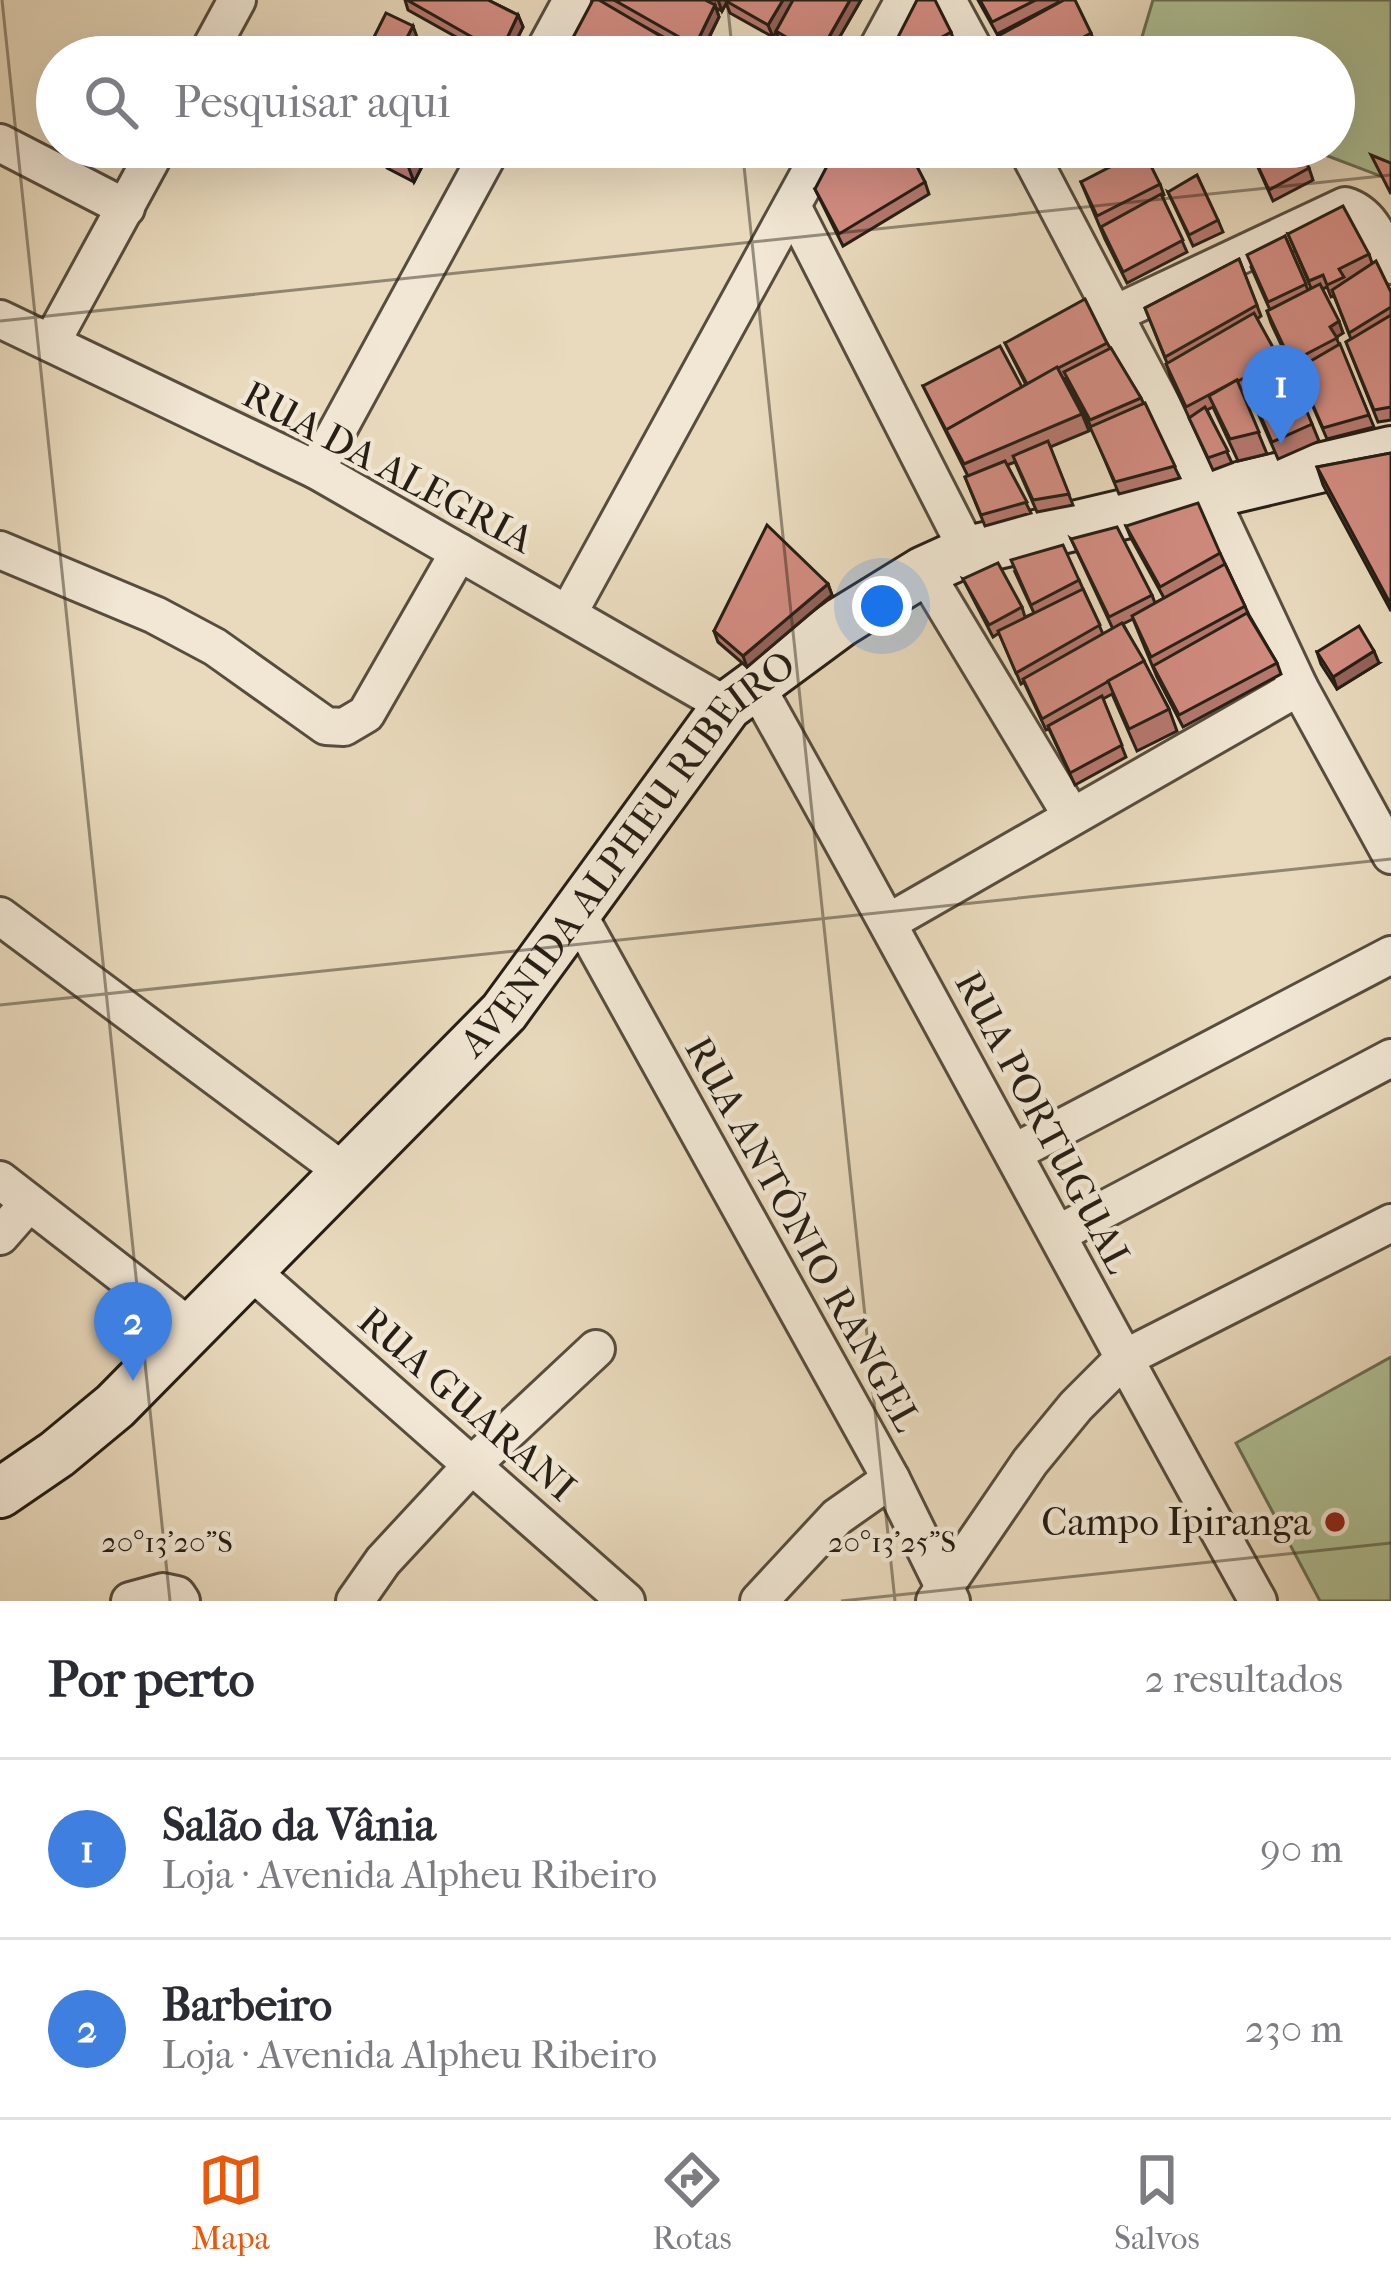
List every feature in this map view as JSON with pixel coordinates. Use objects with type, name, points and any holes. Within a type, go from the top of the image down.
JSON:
[{"type":"street","points":[[217,36],[237,0]]},
{"type":"street","points":[[552,36],[572,0]]},
{"type":"street","points":[[884,36],[904,0]]},
{"type":"street","points":[[947,0],[967,36]]},
{"type":"street","points":[[0,143],[36,162]]},
{"type":"street","points":[[48,168],[126,208]]},
{"type":"street","points":[[51,343],[147,168]]},
{"type":"street","points":[[316,470],[481,168]]},
{"type":"street","points":[[569,612],[813,168]]},
{"type":"street","points":[[1037,168],[1208,493],[1299,687],[1391,855]]},
{"type":"street","points":[[792,206],[946,561],[1071,815]]},
{"type":"street","points":[[1115,314],[1345,206],[1360,211],[1391,266]]},
{"type":"street","name":"RUA DA ALEGRIA","points":[[0,320],[316,470],[569,612],[741,695]]},
{"type":"street","name":"AVENIDA ALPHEU RIBEIRO","points":[[0,1493],[115,1406],[504,1012],[741,695],[841,622],[946,561],[1391,451]]},
{"type":"street","points":[[0,550],[155,615],[215,647],[326,726],[344,728],[366,714],[459,552]]},
{"type":"street","points":[[889,922],[1299,687]]},
{"type":"street","name":"RUA PORTUGUAL","points":[[741,695],[889,922],[1258,1601]]},
{"type":"street","name":"RUA ANTÔNIO RANGEL","points":[[576,911],[891,1479],[944,1597]]},
{"type":"street","points":[[0,916],[344,1172]]},
{"type":"street","points":[[1015,1152],[1391,955]]},
{"type":"street","points":[[1058,1234],[1391,1058]]},
{"type":"street","points":[[0,1180],[192,1329]]},
{"type":"street","points":[[0,1236],[29,1203]]},
{"type":"street","points":[[944,1597],[1030,1462],[1123,1359],[1391,1223]]},
{"type":"street","name":"RUA GUARANI","points":[[250,1271],[626,1601]]},
{"type":"street","points":[[355,1601],[383,1561],[473,1464],[596,1348]]},
{"type":"street","points":[[759,1601],[837,1517],[891,1479]]},
{"type":"street","points":[[130,1601],[163,1592],[181,1601]]},
{"type":"green space","points":[[1153,0],[1391,0],[1391,180],[1355,166],[1355,36],[1142,36]]},
{"type":"green space","name":"Campo Ipiranga","points":[[1391,1357],[1391,1601],[1320,1601],[1236,1443]]},
{"type":"building","points":[[407,0],[488,0],[518,15],[508,36],[470,36]]},
{"type":"building","points":[[593,0],[599,0],[660,36],[574,36]]},
{"type":"building","points":[[614,0],[705,0],[715,5],[700,36],[677,36]]},
{"type":"building","points":[[726,0],[783,0],[768,25]]},
{"type":"building","points":[[793,0],[850,0],[829,36],[784,36],[776,31]]},
{"type":"building","points":[[917,0],[935,0],[951,32],[944,36],[899,36]]},
{"type":"building","points":[[980,0],[1036,0],[992,22]]},
{"type":"building","points":[[1064,0],[1075,0],[1091,33],[1086,36],[998,36]]},
{"type":"building","points":[[386,13],[413,26],[408,36],[374,36]]},
{"type":"building","points":[[1371,155],[1391,163],[1391,194]]},
{"type":"building","points":[[826,168],[918,168],[925,182],[839,234],[815,189]]},
{"type":"building","points":[[1108,168],[1152,168],[1160,184],[1097,216],[1081,182]]},
{"type":"building","points":[[1259,168],[1309,168],[1269,190]]},
{"type":"building","points":[[1197,175],[1218,220],[1189,235],[1168,192]]},
{"type":"building","points":[[1161,194],[1183,240],[1123,272],[1101,227]]},
{"type":"building","points":[[1343,206],[1369,254],[1339,269],[1344,277],[1327,285],[1323,275],[1309,281],[1288,234]]},
{"type":"building","points":[[1285,236],[1306,284],[1268,302],[1247,255]]},
{"type":"building","points":[[1239,259],[1257,305],[1165,357],[1145,308]]},
{"type":"building","points":[[1376,261],[1391,292],[1391,307],[1349,333],[1332,290]]},
{"type":"building","points":[[1320,284],[1339,321],[1330,327],[1337,338],[1291,362],[1267,311]]},
{"type":"building","points":[[1085,299],[1107,343],[1027,384],[1005,343]]},
{"type":"building","points":[[1254,313],[1280,360],[1186,407],[1166,364]]},
{"type":"building","points":[[1391,315],[1391,407],[1374,410],[1346,342]]},
{"type":"building","points":[[1340,344],[1369,415],[1323,428],[1297,369]]},
{"type":"building","points":[[1000,346],[1022,387],[946,430],[923,386]]},
{"type":"building","points":[[1111,348],[1141,398],[1090,420],[1064,372]]},
{"type":"building","points":[[1286,361],[1312,424],[1272,442],[1247,385]]},
{"type":"building","points":[[1057,367],[1082,414],[964,464],[946,430]]},
{"type":"building","points":[[1237,380],[1259,432],[1230,439],[1209,396]]},
{"type":"building","points":[[1145,403],[1175,466],[1115,482],[1090,427]]},
{"type":"building","points":[[1205,407],[1228,451],[1208,458],[1189,418]]},
{"type":"building","points":[[1048,441],[1069,494],[1033,500],[1013,456]]},
{"type":"building","points":[[1391,453],[1391,605],[1317,467]]},
{"type":"building","points":[[1005,461],[1027,502],[981,515],[965,477]]},
{"type":"building","points":[[1198,503],[1220,553],[1160,587],[1126,526]]},
{"type":"building","points":[[767,525],[828,584],[743,656],[714,631]]},
{"type":"building","points":[[1117,527],[1152,595],[1109,617],[1071,539]]},
{"type":"building","points":[[1063,545],[1079,580],[1031,605],[1011,560]]},
{"type":"building","points":[[998,563],[1022,607],[989,625],[963,579]]},
{"type":"building","points":[[1225,564],[1245,606],[1151,657],[1132,616]]},
{"type":"building","points":[[1083,589],[1100,625],[1016,673],[998,631]]},
{"type":"building","points":[[1247,613],[1277,663],[1179,715],[1153,666]]},
{"type":"building","points":[[1122,623],[1145,662],[1042,719],[1023,679]]},
{"type":"building","points":[[1359,626],[1374,651],[1333,677],[1317,652]]},
{"type":"building","points":[[1144,661],[1169,709],[1129,729],[1108,681]]},
{"type":"building","points":[[1102,696],[1122,745],[1070,773],[1048,726]]},
{"type":"place","name":"Salão da Vânia","points":[[1281,444]]},
{"type":"place","name":"Barbeiro","points":[[133,1381]]},
{"type":"place","name":"Campo Ipiranga","points":[[1335,1522]]}]
